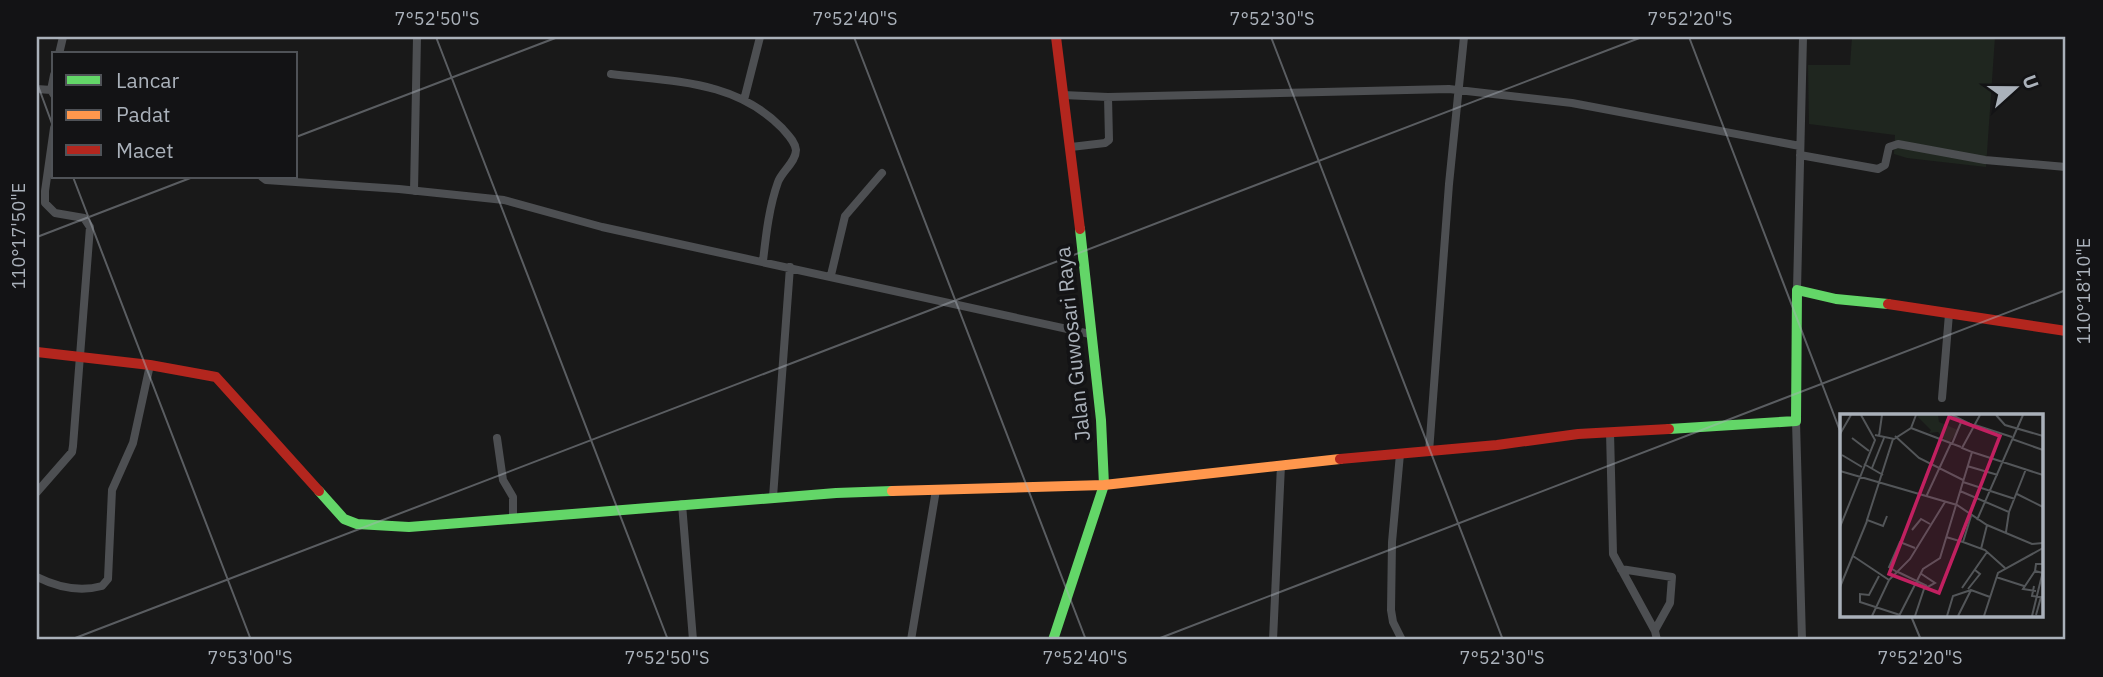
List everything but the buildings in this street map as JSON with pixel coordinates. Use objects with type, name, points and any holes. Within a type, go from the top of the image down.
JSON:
[{"type":"street","points":[[414,191],[417,37]]},
{"type":"street","points":[[744,100],[760,37]]},
{"type":"street","name":"Jalan Guwosari Raya","points":[[1053,640],[1104,485],[1101,420],[1071,147],[1055,37]]},
{"type":"street","points":[[1429,452],[1447,211],[1464,37]]},
{"type":"street","points":[[1802,640],[1796,421],[1803,37]]},
{"type":"street","points":[[611,74],[716,88],[744,100],[773,119],[796,145],[796,153],[778,182],[763,261]]},
{"type":"street","points":[[1063,94],[1108,97],[1459,90],[1572,103],[1800,150],[1878,169],[1883,167],[1889,146],[1898,144],[1984,160],[2066,167]]},
{"type":"street","points":[[1071,147],[1109,141],[1108,97]]},
{"type":"street","points":[[37,492],[72,452],[90,227],[84,218],[55,212],[46,203],[45,191],[52,142]]},
{"type":"street","points":[[831,275],[843,220],[881,173]]},
{"type":"street","points":[[263,178],[505,200],[602,227],[831,275],[1090,334]]},
{"type":"street","points":[[774,498],[790,267]]},
{"type":"street","points":[[1797,290],[1836,299],[2066,331]]},
{"type":"street","points":[[1942,398],[1949,314]]},
{"type":"street","points":[[37,352],[209,375],[222,382],[302,474],[349,522],[408,527],[774,498],[1104,485],[1610,432],[1796,421]]},
{"type":"street","points":[[37,577],[62,587],[82,589],[102,586],[108,579],[113,489],[133,443],[150,365]]},
{"type":"street","points":[[1610,432],[1613,554],[1655,630],[1657,640]]},
{"type":"street","points":[[497,438],[503,480],[513,497],[513,519]]},
{"type":"street","points":[[1400,454],[1392,541],[1391,616],[1402,640]]},
{"type":"street","points":[[1273,640],[1282,465]]},
{"type":"street","points":[[911,640],[936,490]]},
{"type":"street","points":[[682,504],[693,640]]},
{"type":"street","points":[[1621,569],[1672,577],[1670,603],[1655,630]]},
{"type":"shaded area","points":[[1852,37],[1995,37],[1986,167],[1907,158],[1894,154],[1895,135],[1809,124],[1808,65],[1850,65]]},
{"type":"traffic: fast","points":[[1053,640],[1104,485],[1101,420],[1080,229]]},
{"type":"traffic: fast","points":[[1669,429],[1796,421],[1797,290],[1836,299],[1888,304]]},
{"type":"traffic: fast","points":[[319,491],[344,519],[357,524],[409,527],[836,493],[892,491]]},
{"type":"traffic: slow","points":[[892,491],[1104,485],[1340,459]]},
{"type":"traffic: jam","points":[[1056,37],[1080,229]]},
{"type":"traffic: jam","points":[[1888,304],[2066,331]]},
{"type":"traffic: jam","points":[[37,352],[150,365],[216,377],[319,491]]},
{"type":"traffic: jam","points":[[1340,459],[1497,445],[1578,434],[1669,429]]}]
